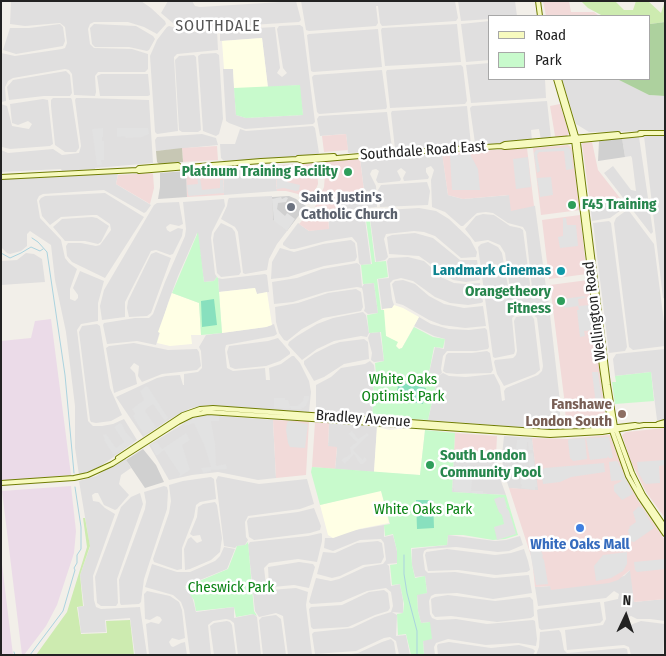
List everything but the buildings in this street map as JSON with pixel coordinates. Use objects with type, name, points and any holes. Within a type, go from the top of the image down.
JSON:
[{"type":"main road","points":[[538,1],[540,15]]},
{"type":"main road","name":"Wellington Road","points":[[557,80],[575,138],[602,368],[614,429],[628,476],[665,534]]},
{"type":"main road","points":[[575,150],[563,140],[573,130],[589,136]]},
{"type":"main road","name":"Southdale Road East","points":[[1,177],[303,161],[346,156],[505,147],[589,136],[665,133]]},
{"type":"main road","name":"Southdale Road East","points":[[575,138],[642,134]]},
{"type":"main road","name":"Wellington Road","points":[[575,138],[575,150],[583,197]]},
{"type":"main road","name":"Bradley Avenue","points":[[1,483],[79,477],[92,474],[130,454],[178,422],[192,415],[208,412],[550,436],[665,424]]},
{"type":"main road","name":"Wellington Road","points":[[640,494],[665,527]]},
{"type":"shaded area","points":[[11,1],[141,1],[151,8],[166,24],[157,34],[128,22],[94,22],[90,24],[88,29],[90,44],[94,48],[132,49],[148,54],[148,69],[145,72],[98,72],[95,76],[95,96],[74,95],[72,74],[69,70],[65,69],[13,78],[8,81],[5,87],[6,101],[1,102],[1,53],[15,56],[62,49],[65,48],[67,43],[65,27],[60,23],[25,26],[10,24]]},
{"type":"shaded area","points":[[168,1],[192,1],[195,6],[200,7],[296,1],[301,20],[299,22],[187,29],[174,24],[161,13]]},
{"type":"shaded area","points":[[301,1],[455,1],[458,18],[456,21],[382,26],[378,6],[376,6],[378,23],[376,26],[309,31],[306,30]]},
{"type":"shaded area","points":[[458,1],[515,1],[517,15],[488,15],[488,19],[461,21]]},
{"type":"shaded area","points":[[543,1],[569,1],[571,12],[594,12],[598,15],[546,15]]},
{"type":"shaded area","points":[[488,21],[488,60],[466,62],[461,24]]},
{"type":"shaded area","points":[[60,24],[63,27],[65,41],[63,46],[16,54],[3,50],[10,28],[29,28]]},
{"type":"shaded area","points":[[94,24],[136,26],[155,39],[147,51],[129,47],[95,47],[92,44],[90,28]]},
{"type":"shaded area","points":[[457,24],[461,62],[385,66],[382,28]]},
{"type":"shaded area","points":[[300,25],[303,27],[315,122],[313,124],[245,129],[229,123],[226,121],[223,69],[233,69],[236,115],[246,118],[303,115],[299,85],[268,88],[262,38],[220,41],[220,32],[222,30],[275,27],[280,68],[277,73],[282,77],[287,73],[283,68],[277,29],[279,26]]},
{"type":"shaded area","points":[[169,26],[190,32],[217,31],[218,50],[177,54],[174,57],[178,131],[157,134],[155,132],[150,56],[157,40]]},
{"type":"shaded area","points":[[378,29],[382,67],[311,71],[307,35]]},
{"type":"shaded area","points":[[262,38],[268,88],[234,88],[233,69],[224,69],[222,41]]},
{"type":"shaded area","points":[[216,53],[219,55],[223,119],[219,134],[216,136],[203,131],[198,56]]},
{"type":"shaded area","points":[[194,55],[196,57],[201,130],[198,132],[182,132],[179,130],[175,60],[179,56]]},
{"type":"shaded area","points":[[488,63],[488,80],[545,80],[546,98],[471,103],[466,65]]},
{"type":"shaded area","points":[[461,65],[463,67],[467,101],[465,104],[390,108],[387,70]]},
{"type":"shaded area","points":[[382,70],[386,109],[319,114],[317,112],[312,77],[314,75]]},
{"type":"shaded area","points":[[66,71],[70,75],[72,93],[70,96],[44,96],[9,100],[7,87],[13,80]]},
{"type":"shaded area","points":[[101,74],[148,74],[150,95],[100,96],[97,76]]},
{"type":"shaded area","points":[[562,80],[619,80],[649,95],[665,96],[665,131],[589,132],[576,124]]},
{"type":"shaded area","points":[[53,98],[71,98],[72,100],[79,146],[76,152],[65,152],[55,145],[51,106]]},
{"type":"shaded area","points":[[76,98],[149,100],[153,163],[62,171],[61,169],[1,172],[1,150],[8,153],[53,149],[62,155],[79,153],[81,146]]},
{"type":"shaded area","points":[[43,99],[48,100],[53,144],[50,146],[10,149],[2,147],[1,104],[7,106],[12,126],[29,129],[32,124],[28,121],[18,125],[12,123],[10,104]]},
{"type":"shaded area","points":[[547,101],[551,138],[541,140],[539,129],[531,130],[532,141],[476,145],[470,108],[472,106]]},
{"type":"shaded area","points":[[560,104],[569,133],[567,136],[557,138],[555,136],[550,106]]},
{"type":"shaded area","points":[[467,106],[471,145],[395,149],[392,111]]},
{"type":"shaded area","points":[[387,112],[391,151],[348,153],[346,134],[320,136],[317,119],[319,116]]},
{"type":"shaded area","points":[[313,126],[315,128],[319,153],[316,156],[224,161],[221,158],[220,144],[235,144],[240,129],[246,131]]},
{"type":"shaded area","points":[[103,128],[104,160],[101,160],[102,165],[97,165],[92,129]]},
{"type":"shaded area","points":[[117,128],[148,128],[149,134],[142,137],[117,137]]},
{"type":"shaded area","points":[[202,134],[216,138],[218,145],[156,151],[155,140],[157,137]]},
{"type":"shaded area","points":[[346,134],[348,150],[324,152],[322,136]]},
{"type":"shaded area","points":[[665,134],[665,299],[663,298],[644,136]]},
{"type":"shaded area","points":[[639,137],[653,232],[651,234],[604,173],[613,166],[631,190],[636,191],[632,158],[631,156],[625,157],[622,138]]},
{"type":"shaded area","points":[[622,138],[625,157],[598,161],[599,141]]},
{"type":"shaded area","points":[[592,142],[598,170],[620,198],[590,202],[582,143]]},
{"type":"shaded area","points":[[568,145],[572,148],[580,210],[541,215],[533,148]]},
{"type":"shaded area","points":[[217,146],[218,160],[183,162],[182,148]]},
{"type":"shaded area","points":[[568,147],[571,150],[573,169],[566,170],[564,151],[539,152],[537,155],[540,171],[537,173],[534,153],[536,150]]},
{"type":"shaded area","points":[[182,148],[183,162],[159,164],[157,162],[156,151]]},
{"type":"shaded area","points":[[527,148],[534,206],[511,211],[509,195],[463,199],[448,195],[442,153]]},
{"type":"shaded area","points":[[442,152],[448,195],[463,199],[510,195],[535,206],[546,287],[532,288],[526,232],[523,227],[508,223],[493,213],[486,212],[477,213],[461,226],[445,212],[432,207],[431,180],[434,170],[431,166],[426,168],[428,179],[404,181],[403,178],[406,172],[401,168],[397,171],[401,179],[400,181],[382,183],[378,183],[376,180],[379,171],[376,169],[372,170],[370,174],[376,186],[377,207],[336,211],[336,200],[365,199],[360,158]]},
{"type":"shaded area","points":[[470,154],[478,169],[480,190],[452,190],[450,155]]},
{"type":"shaded area","points":[[528,157],[531,187],[516,189],[513,159]]},
{"type":"shaded area","points":[[360,159],[365,199],[336,200],[336,210],[324,210],[315,207],[324,187],[326,161]]},
{"type":"shaded area","points":[[317,163],[318,184],[309,202],[298,194],[277,191],[275,165]]},
{"type":"shaded area","points":[[275,165],[277,191],[224,195],[223,168]]},
{"type":"shaded area","points":[[278,165],[288,166],[286,169],[287,182],[300,185],[299,190],[277,189],[276,167]]},
{"type":"shaded area","points":[[223,168],[224,195],[187,197],[186,171]]},
{"type":"shaded area","points":[[218,169],[218,174],[211,174],[200,178],[202,190],[220,188],[220,180],[223,180],[224,193],[189,196],[187,185],[198,184],[197,175],[187,176],[187,172]]},
{"type":"shaded area","points":[[186,171],[187,197],[158,199],[160,173]]},
{"type":"shaded area","points":[[152,173],[154,188],[150,204],[116,184],[118,175]]},
{"type":"shaded area","points":[[118,174],[116,184],[151,205],[144,213],[104,190],[43,194],[37,200],[40,218],[61,240],[65,258],[77,269],[70,289],[70,299],[75,301],[78,298],[73,288],[80,271],[104,281],[98,303],[98,321],[81,324],[77,330],[88,421],[93,426],[102,426],[124,419],[137,440],[98,468],[79,475],[75,448],[75,406],[66,332],[55,280],[51,245],[30,231],[27,234],[27,246],[21,251],[10,254],[1,247],[1,179]]},
{"type":"shaded area","points":[[551,177],[553,195],[540,197],[537,178]]},
{"type":"shaded area","points":[[427,182],[430,191],[428,205],[380,207],[378,190],[381,185]]},
{"type":"shaded area","points":[[105,193],[144,217],[105,278],[72,262],[67,256],[66,246],[68,243],[100,245],[111,230],[110,224],[97,215],[92,215],[61,217],[50,225],[42,216],[39,201],[45,196]]},
{"type":"shaded area","points":[[272,196],[273,220],[287,231],[269,259],[267,270],[245,274],[243,273],[238,232],[235,227],[221,219],[229,198]]},
{"type":"shaded area","points":[[289,196],[306,206],[287,231],[273,220],[272,197]]},
{"type":"shaded area","points":[[281,197],[282,199],[288,198],[286,202],[278,203],[277,209],[285,216],[287,213],[295,219],[287,231],[274,221],[272,199]]},
{"type":"shaded area","points":[[620,198],[625,204],[624,208],[610,218],[592,221],[590,202]]},
{"type":"shaded area","points":[[224,199],[225,206],[211,238],[215,274],[217,277],[214,281],[204,282],[197,233],[168,303],[156,345],[137,341],[107,344],[104,323],[135,318],[149,318],[153,314],[185,236],[183,202]]},
{"type":"shaded area","points":[[179,202],[183,224],[179,226],[170,224],[166,227],[170,232],[178,228],[183,229],[182,236],[173,254],[170,255],[156,250],[151,251],[125,302],[125,317],[102,320],[100,306],[104,290],[154,205],[157,203]]},
{"type":"shaded area","points":[[419,208],[436,211],[449,219],[470,239],[477,252],[476,257],[461,258],[435,236],[414,231],[386,234],[384,239],[388,257],[385,260],[376,262],[369,211]]},
{"type":"shaded area","points":[[627,210],[654,244],[665,330],[665,346],[633,350],[629,347],[614,223],[616,218]]},
{"type":"shaded area","points":[[311,211],[320,215],[328,215],[329,229],[309,231],[299,224]]},
{"type":"shaded area","points":[[364,212],[371,264],[361,265],[359,263],[357,243],[352,237],[295,249],[290,249],[283,245],[298,223],[309,231],[329,228],[328,214]]},
{"type":"shaded area","points":[[483,214],[494,215],[510,226],[523,230],[530,284],[528,289],[514,291],[510,289],[505,253],[500,245],[488,240],[475,242],[465,229],[476,216]]},
{"type":"shaded area","points":[[580,215],[587,274],[549,279],[542,220]]},
{"type":"shaded area","points":[[92,217],[109,226],[101,242],[98,244],[85,241],[65,241],[53,227],[62,219]]},
{"type":"shaded area","points":[[563,218],[566,218],[567,225],[576,225],[578,246],[560,248],[558,237],[563,236]]},
{"type":"shaded area","points":[[609,221],[611,223],[627,347],[625,351],[609,353],[593,223]]},
{"type":"shaded area","points":[[221,223],[232,228],[235,232],[241,272],[239,275],[221,277],[217,273],[213,240],[214,233]]},
{"type":"shaded area","points":[[415,233],[433,238],[460,260],[477,260],[480,280],[466,282],[453,280],[419,256],[389,254],[387,237]]},
{"type":"shaded area","points":[[351,240],[355,243],[357,257],[355,261],[324,266],[288,277],[271,279],[272,262],[280,248],[294,252],[323,244]]},
{"type":"shaded area","points":[[488,242],[498,247],[502,253],[509,292],[515,294],[527,292],[531,289],[547,288],[560,402],[560,430],[428,420],[438,376],[443,373],[449,376],[466,377],[494,374],[500,386],[502,401],[505,400],[504,391],[506,388],[538,375],[542,371],[537,318],[531,313],[517,314],[512,318],[514,354],[493,357],[478,247]]},
{"type":"shaded area","points":[[156,252],[171,258],[151,313],[147,316],[129,317],[128,301],[151,254]]},
{"type":"shaded area","points":[[26,253],[34,254],[42,259],[45,282],[1,285],[1,261],[17,260]]},
{"type":"shaded area","points":[[408,257],[424,261],[443,278],[454,283],[480,283],[483,302],[468,305],[450,303],[435,297],[413,281],[401,278],[390,283],[394,305],[392,308],[382,309],[378,279],[389,278],[387,261],[389,258]]},
{"type":"shaded area","points":[[357,263],[360,265],[362,287],[364,284],[374,283],[378,313],[368,314],[364,311],[362,288],[357,287],[325,292],[293,302],[274,304],[272,282],[297,278],[322,269]]},
{"type":"shaded area","points":[[267,275],[269,292],[257,294],[255,288],[219,292],[218,278]]},
{"type":"shaded area","points":[[403,280],[415,284],[429,296],[444,304],[464,308],[483,306],[486,326],[465,328],[442,325],[396,303],[392,284],[395,281]]},
{"type":"shaded area","points":[[588,280],[606,421],[605,423],[584,425],[583,427],[566,428],[565,405],[550,285]]},
{"type":"shaded area","points":[[255,288],[257,294],[267,292],[272,325],[222,333],[219,292]]},
{"type":"shaded area","points":[[356,289],[361,292],[363,307],[361,311],[323,318],[302,329],[287,341],[279,333],[275,307],[298,303],[328,293]]},
{"type":"shaded area","points":[[172,293],[199,303],[201,335],[191,335],[192,344],[170,346],[157,343],[160,333],[158,332]]},
{"type":"shaded area","points":[[585,296],[585,298],[578,299],[579,306],[590,305],[593,330],[584,331],[585,336],[580,337],[578,306],[564,308],[563,299]]},
{"type":"shaded area","points":[[394,305],[419,317],[402,348],[399,349],[396,346],[397,342],[386,336],[384,325],[383,309],[392,308]]},
{"type":"shaded area","points":[[363,312],[366,315],[369,333],[367,337],[361,336],[334,341],[317,349],[302,360],[288,345],[297,336],[317,324],[333,318]]},
{"type":"shaded area","points":[[528,315],[534,319],[540,370],[535,374],[504,386],[497,374],[494,362],[495,360],[513,358],[516,355],[514,321],[516,317]]},
{"type":"shaded area","points":[[419,317],[431,324],[449,329],[469,330],[485,328],[487,330],[489,347],[488,349],[476,351],[447,351],[443,356],[442,373],[439,375],[429,373],[435,347],[444,349],[445,339],[414,326]]},
{"type":"shaded area","points":[[51,319],[71,475],[1,481],[1,341],[31,338],[35,321]]},
{"type":"shaded area","points":[[97,324],[100,326],[110,388],[122,415],[111,421],[96,423],[90,420],[79,332],[82,326]]},
{"type":"shaded area","points":[[274,324],[277,334],[274,336],[226,345],[227,368],[233,371],[265,368],[266,380],[270,380],[269,368],[281,364],[294,356],[300,363],[309,381],[311,392],[309,412],[208,405],[191,408],[143,437],[116,397],[157,378],[166,376],[180,375],[184,385],[184,374],[198,372],[202,368],[199,347],[206,335],[266,327]]},
{"type":"shaded area","points":[[380,332],[384,361],[374,362],[371,360],[372,353],[368,338],[370,333]]},
{"type":"shaded area","points":[[278,338],[290,352],[280,361],[266,366],[235,369],[230,367],[227,352],[229,346]]},
{"type":"shaded area","points":[[364,339],[368,342],[369,359],[344,364],[314,381],[304,361],[331,345]]},
{"type":"shaded area","points":[[134,343],[168,350],[197,349],[201,366],[197,370],[162,374],[142,382],[138,376],[139,366],[134,363],[130,368],[135,373],[137,384],[114,393],[106,348]]},
{"type":"shaded area","points":[[665,349],[665,420],[657,420],[651,372],[615,376],[613,359],[616,354]]},
{"type":"shaded area","points":[[487,351],[490,353],[493,370],[491,373],[457,374],[443,371],[448,353]]},
{"type":"shaded area","points":[[370,361],[374,365],[375,374],[370,375],[372,375],[374,393],[372,416],[316,412],[316,385],[331,377],[341,368],[365,364]]},
{"type":"shaded area","points":[[592,372],[598,372],[603,409],[596,409],[596,407],[587,410],[586,404],[594,403],[596,405]]},
{"type":"shaded area","points":[[146,386],[168,418],[165,421],[153,404],[145,411],[156,427],[144,435],[133,416],[135,414],[132,409],[144,400],[140,391]]},
{"type":"shaded area","points":[[304,396],[309,396],[309,399],[306,406],[301,407],[302,409],[291,409],[291,407],[289,409],[274,408],[274,398],[285,398],[290,406],[297,406],[303,401]]},
{"type":"shaded area","points":[[207,415],[273,420],[276,478],[258,480],[218,472],[169,480],[149,445],[191,419]]},
{"type":"shaded area","points":[[219,416],[219,421],[211,421],[215,443],[216,466],[226,464],[227,469],[211,470],[203,473],[201,468],[211,467],[205,447],[194,423],[185,426],[184,423],[195,418]]},
{"type":"shaded area","points":[[273,420],[309,421],[306,475],[276,478]]},
{"type":"shaded area","points":[[289,421],[308,424],[305,448],[290,447],[286,430]]},
{"type":"shaded area","points":[[315,422],[329,423],[328,446],[337,447],[335,469],[312,467]]},
{"type":"shaded area","points":[[120,423],[133,440],[133,443],[113,454],[103,435],[106,434],[116,448],[124,442],[114,427]]},
{"type":"shaded area","points":[[329,423],[377,427],[374,472],[335,469],[337,448],[328,447]]},
{"type":"shaded area","points":[[377,427],[390,430],[408,428],[425,430],[420,475],[374,472]]},
{"type":"shaded area","points":[[665,428],[665,518],[646,492],[631,462],[622,435],[626,432]]},
{"type":"shaded area","points":[[352,431],[358,439],[367,433],[369,435],[353,450],[362,460],[365,457],[367,460],[363,464],[360,464],[354,454],[345,464],[341,460],[351,454],[350,447],[357,442],[348,434]]},
{"type":"shaded area","points":[[186,433],[190,440],[182,445],[190,470],[179,477],[180,474],[164,450],[156,455],[151,445],[157,442],[162,449]]},
{"type":"shaded area","points":[[455,433],[497,436],[496,455],[454,452]]},
{"type":"shaded area","points":[[610,435],[627,479],[639,502],[665,540],[665,599],[634,602],[630,570],[618,580],[609,583],[551,590],[550,586],[535,587],[532,559],[509,488],[538,490],[532,438],[567,439]]},
{"type":"shaded area","points":[[504,436],[532,438],[539,491],[509,488],[503,470]]},
{"type":"shaded area","points":[[609,437],[613,458],[608,456],[607,458],[590,460],[586,438]]},
{"type":"shaded area","points":[[520,438],[532,441],[533,450],[529,450],[527,442],[526,462],[515,460],[517,440],[520,440]]},
{"type":"shaded area","points":[[585,438],[587,459],[573,461],[570,458],[569,439]]},
{"type":"shaded area","points":[[143,449],[156,465],[164,482],[145,488],[126,460]]},
{"type":"shaded area","points":[[454,452],[496,455],[498,473],[506,495],[452,492]]},
{"type":"shaded area","points":[[533,453],[537,487],[535,487],[535,490],[521,488],[520,476],[532,474],[528,454]]},
{"type":"shaded area","points":[[125,458],[131,468],[121,475],[119,484],[129,495],[117,509],[115,510],[104,505],[98,493],[92,495],[93,501],[99,502],[115,514],[93,576],[94,600],[96,607],[101,609],[140,607],[147,655],[135,655],[130,618],[105,620],[106,632],[81,633],[78,607],[84,606],[80,575],[90,547],[79,481],[96,476]]},
{"type":"shaded area","points":[[665,460],[665,465],[659,466],[660,483],[645,484],[638,472],[637,462]]},
{"type":"shaded area","points":[[616,461],[633,494],[622,500],[614,491],[614,485],[622,480],[611,481],[609,462]]},
{"type":"shaded area","points":[[604,463],[605,472],[571,477],[560,482],[543,484],[541,471],[545,468]]},
{"type":"shaded area","points":[[218,476],[259,484],[307,479],[314,504],[300,509],[248,516],[245,522],[248,540],[245,545],[235,548],[224,546],[216,480]]},
{"type":"shaded area","points":[[211,477],[214,479],[216,499],[200,502],[196,505],[194,517],[182,548],[182,569],[177,570],[154,562],[153,559],[169,513],[171,501],[169,485]]},
{"type":"shaded area","points":[[454,478],[472,479],[471,491],[483,491],[483,494],[454,491]]},
{"type":"shaded area","points":[[71,486],[76,531],[74,553],[57,605],[46,626],[24,655],[22,655],[2,491]]},
{"type":"shaded area","points":[[164,486],[167,487],[168,491],[167,509],[144,579],[141,602],[139,604],[121,605],[119,580],[145,509],[144,492]]},
{"type":"shaded area","points":[[381,490],[389,523],[359,529],[333,538],[328,535],[320,505]]},
{"type":"shaded area","points":[[140,493],[143,504],[117,579],[118,603],[116,606],[101,606],[97,603],[95,577],[121,507],[131,497]]},
{"type":"shaded area","points":[[504,497],[516,534],[497,540],[494,527],[504,524],[494,499]]},
{"type":"shaded area","points":[[215,502],[222,538],[220,552],[211,560],[185,570],[184,549],[188,539],[191,537],[197,543],[202,541],[200,535],[193,536],[190,534],[197,517],[198,507]]},
{"type":"shaded area","points":[[639,506],[640,508],[642,507],[654,528],[634,542],[630,541],[628,530],[636,522],[633,512]]},
{"type":"shaded area","points":[[314,508],[321,526],[320,530],[254,540],[249,537],[247,521],[249,518],[298,512]]},
{"type":"shaded area","points":[[384,525],[384,537],[393,535],[397,551],[397,563],[387,564],[389,566],[391,586],[400,584],[403,600],[403,613],[392,612],[397,615],[396,636],[406,635],[410,655],[399,655],[396,641],[390,637],[356,651],[315,654],[312,634],[314,632],[352,628],[391,612],[393,606],[391,592],[386,588],[367,591],[341,602],[311,604],[309,602],[316,578],[331,581],[339,579],[365,567],[383,564],[386,560],[384,543],[381,539],[360,540],[333,551],[324,548],[325,538],[333,538],[350,531]]},
{"type":"shaded area","points":[[321,533],[322,541],[317,562],[298,559],[269,563],[264,568],[266,585],[270,590],[296,588],[308,592],[306,605],[312,655],[288,655],[283,616],[276,613],[259,617],[255,611],[248,545],[250,542]]},
{"type":"shaded area","points":[[448,535],[495,541],[520,536],[523,545],[509,551],[498,552],[456,547],[427,549],[423,555],[425,570],[428,573],[455,572],[494,578],[529,575],[532,593],[493,599],[457,593],[435,594],[431,596],[429,601],[432,618],[437,620],[456,619],[487,624],[533,620],[535,621],[536,646],[518,643],[486,645],[448,639],[436,643],[434,647],[435,655],[424,655],[423,640],[430,622],[421,623],[417,594],[427,593],[425,576],[415,577],[412,565],[412,549],[447,545]]},
{"type":"shaded area","points":[[378,541],[382,543],[384,557],[381,563],[363,565],[332,578],[317,574],[323,552],[335,553],[357,543]]},
{"type":"shaded area","points":[[538,546],[543,556],[548,584],[536,585],[530,551],[531,548]]},
{"type":"shaded area","points":[[224,547],[235,549],[227,569],[185,586],[185,588],[192,596],[196,612],[234,607],[234,618],[254,614],[257,617],[261,655],[238,655],[234,623],[226,619],[213,621],[208,625],[211,655],[190,655],[184,610],[181,602],[173,595],[145,587],[152,564],[177,572],[190,572],[215,561],[220,556]]},
{"type":"shaded area","points":[[447,549],[495,555],[524,549],[530,570],[527,572],[496,575],[458,570],[428,571],[426,552]]},
{"type":"shaded area","points":[[627,552],[627,564],[623,571],[611,578],[596,581],[594,566],[603,555]]},
{"type":"shaded area","points":[[1,556],[13,655],[1,655]]},
{"type":"shaded area","points":[[665,559],[665,569],[637,572],[635,570],[634,562]]},
{"type":"shaded area","points":[[299,562],[313,564],[315,567],[309,588],[294,585],[269,586],[268,567]]},
{"type":"shaded area","points":[[631,569],[634,602],[665,599],[665,621],[637,619],[631,616],[628,617],[627,622],[630,625],[641,621],[665,624],[663,655],[631,655],[629,647],[624,645],[567,650],[565,630],[603,625],[606,619],[604,602],[618,599],[619,594],[614,591],[606,598],[538,606],[535,587],[551,586],[551,589],[624,576]]},
{"type":"shaded area","points":[[384,590],[388,593],[390,608],[388,611],[348,627],[313,629],[311,627],[309,609],[311,607],[342,605],[369,592]]},
{"type":"shaded area","points":[[147,591],[170,596],[179,602],[182,610],[185,638],[179,640],[172,638],[169,642],[173,647],[185,642],[187,655],[149,655],[146,624],[151,622],[159,624],[162,620],[157,616],[150,620],[145,619],[144,594]]},
{"type":"shaded area","points":[[448,595],[495,601],[530,597],[533,600],[534,616],[497,622],[451,616],[435,617],[432,613],[431,599]]},
{"type":"shaded area","points":[[600,602],[603,620],[600,623],[541,630],[539,628],[537,610],[539,609]]},
{"type":"shaded area","points":[[276,615],[281,619],[286,655],[263,655],[259,620],[262,617]]},
{"type":"shaded area","points":[[227,621],[232,625],[236,655],[214,655],[210,626],[214,623]]},
{"type":"shaded area","points":[[559,630],[564,650],[567,653],[624,648],[627,649],[628,655],[536,655],[539,647],[540,632]]},
{"type":"shaded area","points":[[391,639],[394,642],[396,655],[345,655],[358,653]]},
{"type":"shaded area","points":[[449,642],[491,648],[519,645],[535,651],[533,655],[438,655],[438,644]]},
{"type":"green space","points":[[581,1],[615,1],[624,10],[633,10],[636,1],[648,1],[661,13],[665,1],[665,22],[651,24],[651,15],[601,15],[588,8]]},
{"type":"green space","points":[[665,22],[665,96],[649,95],[619,80],[651,80],[651,24]]},
{"type":"green space","points":[[300,85],[303,115],[246,118],[236,115],[234,88]]},
{"type":"green space","name":"White Oaks Optimist Park","points":[[365,213],[369,213],[375,262],[386,261],[388,277],[377,279],[381,310],[384,310],[386,336],[398,342],[396,346],[399,349],[402,348],[414,327],[433,337],[445,339],[443,348],[434,347],[429,373],[438,375],[428,420],[372,416],[374,393],[372,375],[376,374],[375,363],[384,361],[381,332],[369,333],[367,315],[378,313],[374,283],[363,284],[361,265],[372,264]]},
{"type":"green space","points":[[198,232],[204,282],[214,281],[218,278],[222,333],[201,335],[199,303],[172,293]]},
{"type":"green space","points":[[214,299],[217,325],[202,327],[201,301]]},
{"type":"green space","points":[[651,372],[654,401],[615,404],[612,382],[616,382],[615,376]]},
{"type":"green space","points":[[399,382],[426,388],[423,404],[395,399]]},
{"type":"green space","name":"White Oaks Park","points":[[425,430],[455,433],[452,492],[506,495],[518,535],[493,540],[463,535],[448,535],[447,545],[411,548],[415,578],[425,576],[427,593],[417,595],[418,611],[421,623],[430,622],[432,639],[423,641],[424,655],[411,655],[406,634],[398,635],[397,614],[403,613],[404,604],[400,584],[392,585],[390,565],[397,564],[397,551],[393,534],[385,536],[384,525],[390,524],[381,491],[320,505],[311,472],[312,467],[420,475]]},
{"type":"green space","points":[[416,500],[433,500],[434,528],[417,529]]},
{"type":"green space","points":[[83,518],[85,518],[90,546],[80,575],[83,606],[77,607],[81,634],[107,633],[106,621],[130,620],[134,655],[36,655],[67,612],[87,547]]},
{"type":"green space","name":"Cheswick Park","points":[[248,542],[254,611],[257,616],[253,614],[236,617],[234,607],[196,611],[194,600],[185,587],[228,569],[237,546],[245,545]]},
{"type":"waterway","points":[[32,238],[47,252],[65,375],[74,473]]},
{"type":"waterway","points":[[1,253],[10,258],[31,247],[40,251],[43,249]]},
{"type":"waterway","points":[[30,655],[63,611],[77,563],[77,555],[81,549],[81,527],[75,487]]},
{"type":"waterway","points":[[404,555],[407,593],[417,631],[417,655]]},
{"type":"place","name":"Platinum Training Facility","points":[[348,172]]},
{"type":"place","name":"F45 Training","points":[[572,205]]},
{"type":"place","name":"Saint Justin's Catholic Church","points":[[291,207]]},
{"type":"place","name":"Landmark Cinemas","points":[[561,271]]},
{"type":"place","name":"Orangetheory Fitness","points":[[561,301]]},
{"type":"place","name":"Fanshawe London South","points":[[622,414]]},
{"type":"place","name":"South London Community Pool","points":[[430,465]]},
{"type":"place","name":"White Oaks Mall","points":[[580,528]]},
{"type":"district","name":"SOUTHDALE","points":[[218,27]]}]
